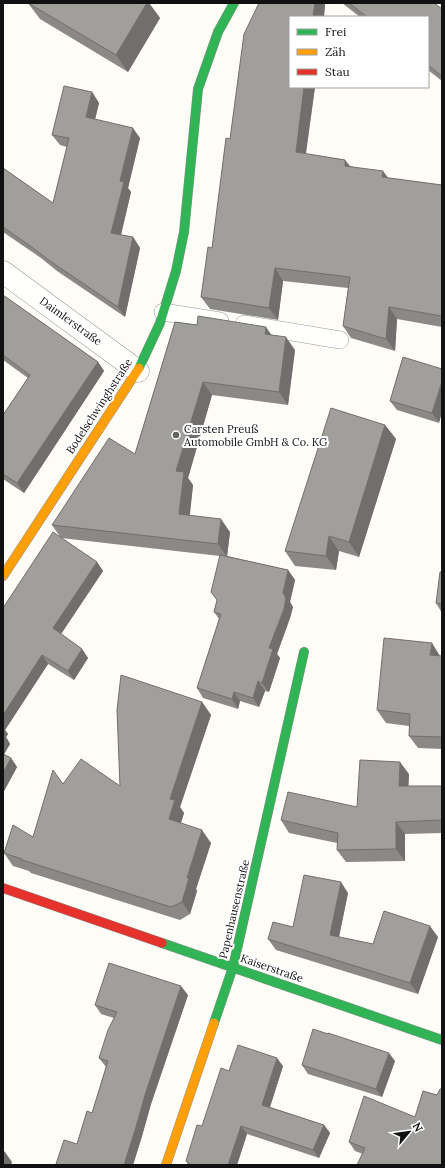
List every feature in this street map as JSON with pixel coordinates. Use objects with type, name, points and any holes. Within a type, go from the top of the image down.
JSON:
[{"type":"street","name":"Bodelschwinghstraße","points":[[3,576],[138,371],[160,323],[176,271],[184,232],[198,89],[218,32],[234,3]]},
{"type":"street","name":"Daimlerstraße","points":[[3,272],[138,371]]},
{"type":"street","name":"Papenhausenstraße","points":[[166,1165],[233,967],[304,652]]},
{"type":"street","name":"Kaiserstraße","points":[[3,888],[442,1040]]},
{"type":"lane","points":[[163,312],[340,340]]},
{"type":"building","points":[[28,3],[147,3],[116,55]]},
{"type":"building","points":[[259,3],[315,3],[313,16],[289,16],[289,88],[304,88],[296,152],[345,160],[345,166],[383,171],[382,177],[442,185],[442,316],[389,307],[386,339],[343,326],[350,277],[275,268],[269,308],[201,297],[208,247],[212,248],[226,138],[230,139],[244,34]]},
{"type":"building","points":[[349,3],[434,3],[442,9],[442,76],[429,66],[429,16],[366,16]]},
{"type":"building","points":[[64,86],[92,92],[86,117],[133,128],[120,181],[124,182],[111,233],[133,237],[118,307],[3,227],[3,168],[53,203],[69,138],[52,135]]},
{"type":"building","points":[[3,295],[98,362],[17,483],[3,474],[3,415],[30,375],[3,355]]},
{"type":"building","points":[[198,316],[266,327],[265,334],[286,337],[279,392],[203,382],[176,471],[184,472],[179,514],[221,519],[218,544],[52,525],[109,438],[135,454],[175,322],[197,325]]},
{"type":"building","points":[[403,357],[442,369],[442,381],[432,413],[390,401]]},
{"type":"building","points":[[331,408],[385,425],[349,542],[329,536],[326,556],[285,551]]},
{"type":"building","points":[[53,532],[97,562],[53,628],[82,649],[68,671],[42,655],[3,715],[3,608]]},
{"type":"building","points":[[220,555],[288,570],[283,593],[286,598],[284,609],[269,648],[273,649],[262,683],[258,681],[253,698],[234,692],[232,699],[197,688],[221,614],[214,612],[217,600],[211,592]]},
{"type":"building","points":[[440,572],[442,572],[442,604],[436,603]]},
{"type":"building","points":[[384,638],[432,643],[430,655],[442,656],[442,737],[409,736],[410,714],[377,710]]},
{"type":"building","points":[[121,675],[202,702],[170,799],[175,800],[169,819],[202,830],[187,878],[189,878],[182,902],[171,907],[4,853],[13,825],[33,837],[53,770],[63,784],[81,759],[120,786],[117,710]]},
{"type":"building","points":[[3,754],[11,758],[3,773]]},
{"type":"building","points":[[360,760],[400,762],[399,786],[442,786],[442,820],[396,822],[396,849],[337,850],[338,833],[281,820],[288,792],[357,807]]},
{"type":"building","points":[[304,875],[341,882],[330,935],[373,944],[384,911],[430,926],[410,983],[268,939],[273,922],[293,927]]},
{"type":"building","points":[[109,963],[181,986],[145,1095],[124,1165],[59,1165],[56,1164],[64,1140],[77,1144],[87,1111],[92,1113],[108,1061],[99,1058],[108,1030],[117,1012],[95,1005]]},
{"type":"building","points":[[313,1029],[389,1053],[376,1089],[302,1065]]},
{"type":"building","points":[[238,1045],[277,1058],[262,1105],[324,1125],[313,1150],[241,1126],[228,1165],[191,1165],[186,1161],[197,1125],[202,1126],[221,1068],[229,1071]]},
{"type":"building","points":[[440,1089],[442,1089],[442,1165],[357,1165],[365,1148],[349,1142],[364,1096],[415,1117],[423,1091],[437,1095]]},
{"type":"traffic: fast","points":[[139,368],[160,323],[176,271],[184,232],[198,89],[218,32],[234,3]]},
{"type":"traffic: fast","points":[[214,1023],[233,967],[304,652]]},
{"type":"traffic: fast","points":[[162,943],[442,1040]]},
{"type":"traffic: slow","points":[[3,576],[139,368]]},
{"type":"traffic: slow","points":[[166,1165],[214,1023]]},
{"type":"traffic: jam","points":[[3,888],[162,943]]},
{"type":"place","name":"Carsten Preuß Automobile GmbH & Co. KG","points":[[176,435]]}]
